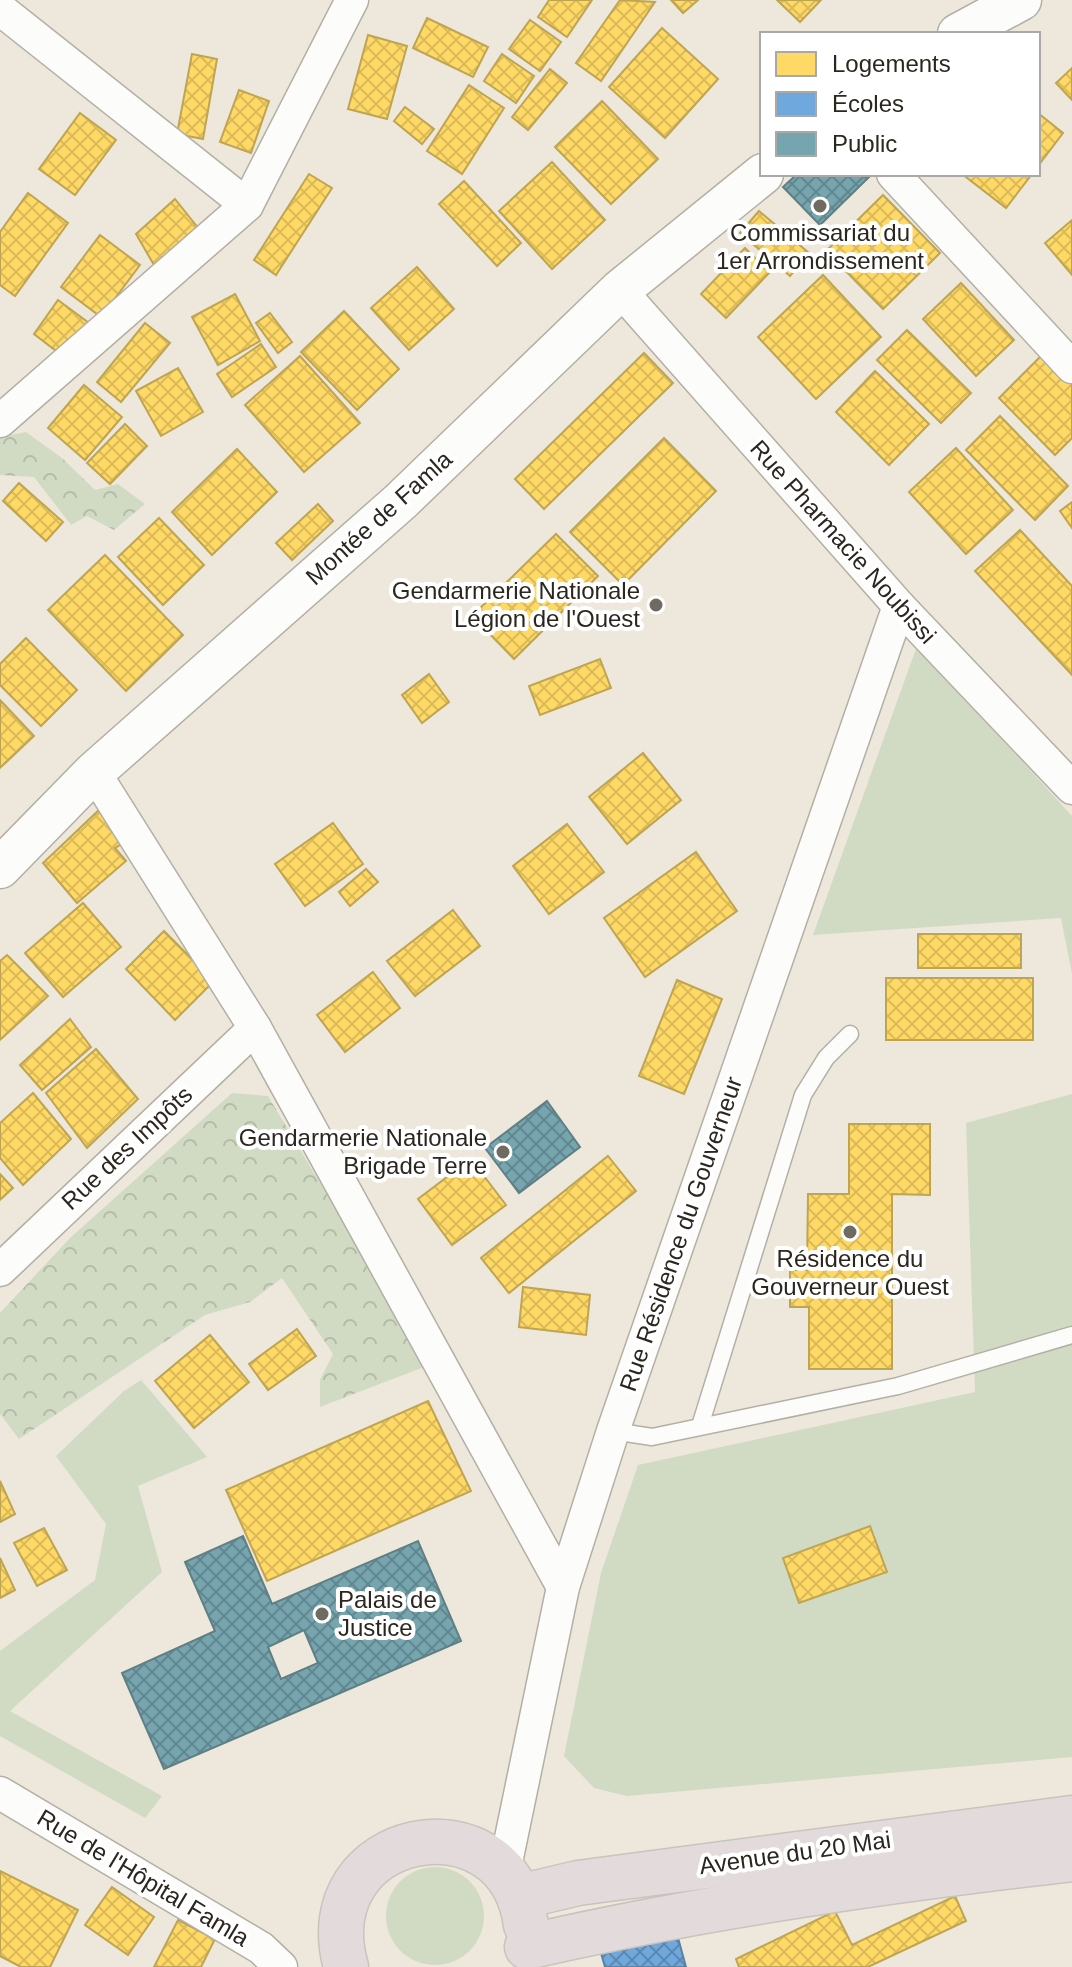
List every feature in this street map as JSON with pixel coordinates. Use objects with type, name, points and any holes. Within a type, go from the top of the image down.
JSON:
[{"type":"highway","name":"Avenue du 20 Mai","points":[[512,1885],[593,1880],[1072,1818]]},
{"type":"highway","points":[[346,1967],[340,1945],[341,1915],[352,1887],[370,1864],[395,1848],[423,1840],[454,1842],[481,1853],[512,1885],[525,1914],[524,1957]]},
{"type":"highway","name":"Avenue du 20 Mai","points":[[524,1957],[690,1915],[973,1870],[1072,1859]]},
{"type":"street","points":[[0,421],[247,205],[352,0]]},
{"type":"street","points":[[962,32],[1021,0]]},
{"type":"street","points":[[0,9],[247,205]]},
{"type":"street","name":"Montée de Famla","points":[[0,868],[94,772],[401,501],[620,290],[761,176]]},
{"type":"street","points":[[895,176],[1072,367]]},
{"type":"street","name":"Rue Pharmacie Noubissi","points":[[620,290],[899,606],[1072,788]]},
{"type":"street","name":"Rue Résidence du Gouverneur","points":[[512,1885],[563,1587],[613,1431],[899,606]]},
{"type":"street","points":[[94,772],[255,1028],[563,1587]]},
{"type":"street","name":"Rue des Impôts","points":[[0,1270],[255,1028]]},
{"type":"street","name":"Rue de l'Hôpital Famla","points":[[0,1793],[261,1948],[281,1967]]},
{"type":"lane","points":[[700,1426],[803,1095],[826,1058],[850,1034]]},
{"type":"lane","points":[[613,1431],[652,1437],[898,1386],[1072,1335]]},
{"type":"green space","points":[[26,432],[62,458],[95,490],[118,484],[145,504],[114,530],[87,516],[71,525],[34,477],[0,475],[0,437]]},
{"type":"green space","points":[[917,646],[1072,816],[1072,974],[1061,918],[813,935]]},
{"type":"green space","points":[[232,1093],[268,1096],[429,1365],[320,1407],[320,1380],[333,1354],[282,1278],[250,1302],[205,1315],[19,1439],[0,1414],[0,1313],[70,1238]]},
{"type":"green space","points":[[1072,1094],[1072,1757],[627,1796],[594,1788],[564,1756],[601,1573],[638,1465],[975,1392],[966,1123]]},
{"type":"green space","points":[[141,1380],[207,1457],[138,1486],[162,1572],[10,1711],[162,1796],[145,1818],[0,1736],[0,1651],[95,1580],[106,1524],[56,1456],[124,1391]]},
{"type":"green space","points":[[435,1867],[454,1871],[470,1881],[480,1897],[484,1916],[480,1935],[470,1951],[454,1961],[435,1965],[416,1961],[400,1951],[390,1935],[386,1916],[390,1897],[400,1881],[416,1871]]},
{"type":"building: Logements","points":[[549,0],[592,0],[567,37],[538,17]]},
{"type":"building: Logements","points":[[620,0],[655,2],[601,81],[576,63]]},
{"type":"building: Logements","points":[[671,0],[698,0],[683,13]]},
{"type":"building: Logements","points":[[777,0],[821,0],[800,22]]},
{"type":"building: Logements","points":[[427,18],[488,47],[473,77],[413,48]]},
{"type":"building: Logements","points":[[530,20],[561,42],[540,71],[509,49]]},
{"type":"building: Logements","points":[[662,28],[718,79],[665,138],[609,87]]},
{"type":"building: Logements","points":[[368,35],[407,46],[387,119],[348,109]]},
{"type":"building: Logements","points":[[192,54],[217,59],[203,139],[177,134]]},
{"type":"building: Logements","points":[[502,54],[534,76],[516,103],[484,81]]},
{"type":"building: Logements","points":[[1072,68],[1072,100],[1056,83]]},
{"type":"building: Logements","points":[[550,69],[567,83],[528,130],[512,117]]},
{"type":"building: Logements","points":[[469,85],[504,108],[462,174],[427,151]]},
{"type":"building: Logements","points":[[239,90],[269,101],[251,153],[220,142]]},
{"type":"building: Logements","points":[[602,101],[658,159],[611,204],[555,147]]},
{"type":"building: Logements","points":[[405,107],[434,129],[422,144],[394,121]]},
{"type":"building: Logements","points":[[80,113],[116,140],[75,195],[39,169]]},
{"type":"building: Logements","points":[[1040,115],[1063,133],[1040,163]]},
{"type":"building: Logements","points":[[552,162],[605,220],[552,269],[499,211]]},
{"type":"building: Logements","points":[[309,174],[332,188],[276,275],[254,260]]},
{"type":"building: Logements","points":[[965,176],[1030,176],[1006,208]]},
{"type":"building: Logements","points":[[464,181],[521,243],[497,266],[439,204]]},
{"type":"building: Logements","points":[[28,193],[68,223],[15,296],[0,285],[0,232]]},
{"type":"building: Logements","points":[[883,195],[940,253],[883,309],[826,251]]},
{"type":"building: Logements","points":[[175,199],[199,229],[154,265],[136,234]]},
{"type":"building: Logements","points":[[759,211],[809,253],[790,276],[740,233]]},
{"type":"building: Logements","points":[[1072,220],[1072,275],[1045,243]]},
{"type":"building: Logements","points":[[100,235],[140,265],[101,317],[61,287]]},
{"type":"building: Logements","points":[[745,248],[770,272],[726,318],[701,294]]},
{"type":"building: Logements","points":[[417,267],[454,309],[409,350],[371,308]]},
{"type":"building: Logements","points":[[823,275],[881,337],[816,399],[758,337]]},
{"type":"building: Logements","points":[[961,283],[1014,340],[976,376],[923,319]]},
{"type":"building: Logements","points":[[235,294],[260,341],[218,365],[192,317]]},
{"type":"building: Logements","points":[[58,300],[89,323],[64,357],[34,334]]},
{"type":"building: Logements","points":[[344,311],[399,369],[357,410],[301,352]]},
{"type":"building: Logements","points":[[270,313],[292,342],[278,353],[256,323]]},
{"type":"building: Logements","points":[[145,323],[170,343],[121,402],[97,382]]},
{"type":"building: Logements","points":[[907,330],[971,393],[941,423],[877,360]]},
{"type":"building: Logements","points":[[261,344],[276,367],[232,397],[217,374]]},
{"type":"building: Logements","points":[[644,353],[673,383],[544,509],[515,479]]},
{"type":"building: Logements","points":[[1044,353],[1072,382],[1072,438],[1055,455],[999,398]]},
{"type":"building: Logements","points":[[300,356],[360,423],[304,472],[245,405]]},
{"type":"building: Logements","points":[[178,368],[203,412],[161,436],[136,391]]},
{"type":"building: Logements","points":[[875,371],[929,424],[889,465],[836,412]]},
{"type":"building: Logements","points":[[84,385],[122,417],[85,460],[48,428]]},
{"type":"building: Logements","points":[[1000,416],[1068,486],[1035,520],[966,450]]},
{"type":"building: Logements","points":[[125,424],[147,446],[110,484],[87,463]]},
{"type":"building: Logements","points":[[664,438],[716,491],[623,585],[570,532]]},
{"type":"building: Logements","points":[[956,448],[1013,510],[966,554],[909,492]]},
{"type":"building: Logements","points":[[237,449],[277,492],[212,555],[172,512]]},
{"type":"building: Logements","points":[[19,483],[63,522],[46,541],[3,501]]},
{"type":"building: Logements","points":[[1072,502],[1072,528],[1060,511]]},
{"type":"building: Logements","points":[[318,504],[333,521],[292,560],[276,543]]},
{"type":"building: Logements","points":[[159,518],[204,565],[163,605],[118,557]]},
{"type":"building: Logements","points":[[1020,530],[1072,586],[1072,675],[975,571]]},
{"type":"building: Logements","points":[[556,534],[598,576],[514,659],[472,616]]},
{"type":"building: Logements","points":[[105,555],[183,635],[126,691],[48,610]]},
{"type":"building: Logements","points":[[26,638],[77,690],[41,726],[0,685],[0,664]]},
{"type":"building: Logements","points":[[600,659],[611,688],[540,715],[529,686]]},
{"type":"building: Logements","points":[[429,674],[449,702],[422,723],[402,695]]},
{"type":"building: Logements","points":[[0,700],[34,736],[0,768]]},
{"type":"building: Logements","points":[[643,753],[681,800],[627,844],[589,797]]},
{"type":"building: Logements","points":[[101,808],[127,841],[115,848],[126,861],[77,903],[43,863]]},
{"type":"building: Logements","points":[[333,823],[363,864],[305,906],[275,864]]},
{"type":"building: Logements","points":[[567,824],[604,872],[549,914],[513,866]]},
{"type":"building: Logements","points":[[696,852],[737,911],[645,977],[604,918]]},
{"type":"building: Logements","points":[[366,869],[378,882],[350,906],[339,892]]},
{"type":"building: Logements","points":[[83,903],[121,947],[63,997],[25,953]]},
{"type":"building: Logements","points":[[453,910],[480,946],[415,996],[387,961]]},
{"type":"building: Logements","points":[[164,931],[214,981],[175,1020],[126,969]]},
{"type":"building: Logements","points":[[918,934],[1021,934],[1021,968],[918,968]]},
{"type":"building: Logements","points":[[7,955],[48,996],[0,1040],[0,961]]},
{"type":"building: Logements","points":[[373,972],[400,1008],[345,1052],[317,1015]]},
{"type":"building: Logements","points":[[886,978],[1033,978],[1033,1040],[886,1040]]},
{"type":"building: Logements","points":[[677,980],[722,999],[684,1094],[639,1076]]},
{"type":"building: Logements","points":[[70,1019],[91,1047],[42,1090],[20,1065]]},
{"type":"building: Logements","points":[[96,1049],[138,1099],[87,1148],[46,1093]]},
{"type":"building: Logements","points":[[33,1093],[71,1139],[23,1185],[0,1158],[0,1123]]},
{"type":"building: Logements","name":"Résidence du Gouverneur Ouest","points":[[849,1124],[930,1124],[930,1195],[892,1194],[892,1369],[809,1369],[809,1307],[790,1307],[790,1270],[807,1270],[808,1194],[849,1194]]},
{"type":"building: Logements","points":[[608,1156],[636,1191],[509,1293],[481,1258]]},
{"type":"building: Logements","points":[[471,1159],[506,1205],[452,1245],[418,1199]]},
{"type":"building: Logements","points":[[0,1174],[13,1188],[0,1200]]},
{"type":"building: Logements","points":[[523,1287],[590,1295],[586,1335],[519,1327]]},
{"type":"building: Logements","points":[[297,1329],[316,1356],[268,1390],[249,1364]]},
{"type":"building: Logements","points":[[210,1335],[249,1382],[194,1428],[155,1381]]},
{"type":"building: Logements","points":[[428,1401],[471,1491],[267,1581],[226,1490]]},
{"type":"building: Logements","points":[[0,1481],[15,1514],[0,1522]]},
{"type":"building: Logements","points":[[870,1526],[887,1572],[799,1603],[783,1558]]},
{"type":"building: Logements","points":[[44,1528],[67,1570],[37,1586],[14,1543]]},
{"type":"building: Logements","points":[[0,1558],[15,1590],[0,1598]]},
{"type":"building: Logements","points":[[0,1871],[78,1910],[50,1967],[21,1967],[0,1956]]},
{"type":"building: Logements","points":[[112,1887],[154,1917],[128,1955],[85,1925]]},
{"type":"building: Logements","points":[[955,1896],[966,1921],[868,1967],[739,1967],[736,1959],[835,1911],[852,1945]]},
{"type":"building: Logements","points":[[178,1920],[215,1939],[201,1967],[154,1967]]},
{"type":"building: Écoles","points":[[677,1934],[686,1967],[605,1967],[601,1953]]},
{"type":"building: Public","name":"Commissariat du 1er Arrondissement","points":[[795,176],[870,176],[820,225],[783,187]]},
{"type":"building: Public","points":[[547,1101],[580,1147],[519,1193],[485,1148]]},
{"type":"building: Public","points":[[243,1536],[272,1604],[418,1541],[461,1641],[164,1769],[122,1673],[215,1631],[185,1562]],"holes":[[[304,1630],[318,1663],[281,1679],[268,1647]]]},
{"type":"place","name":"Commissariat du 1er Arrondissement","points":[[820,206]]},
{"type":"place","name":"Gendarmerie Nationale Légion de l'Ouest","points":[[656,605]]},
{"type":"place","name":"Gendarmerie Nationale Brigade Terre","points":[[503,1152]]},
{"type":"place","name":"Résidence du Gouverneur Ouest","points":[[850,1232]]},
{"type":"place","name":"Palais de Justice","points":[[322,1614]]}]
